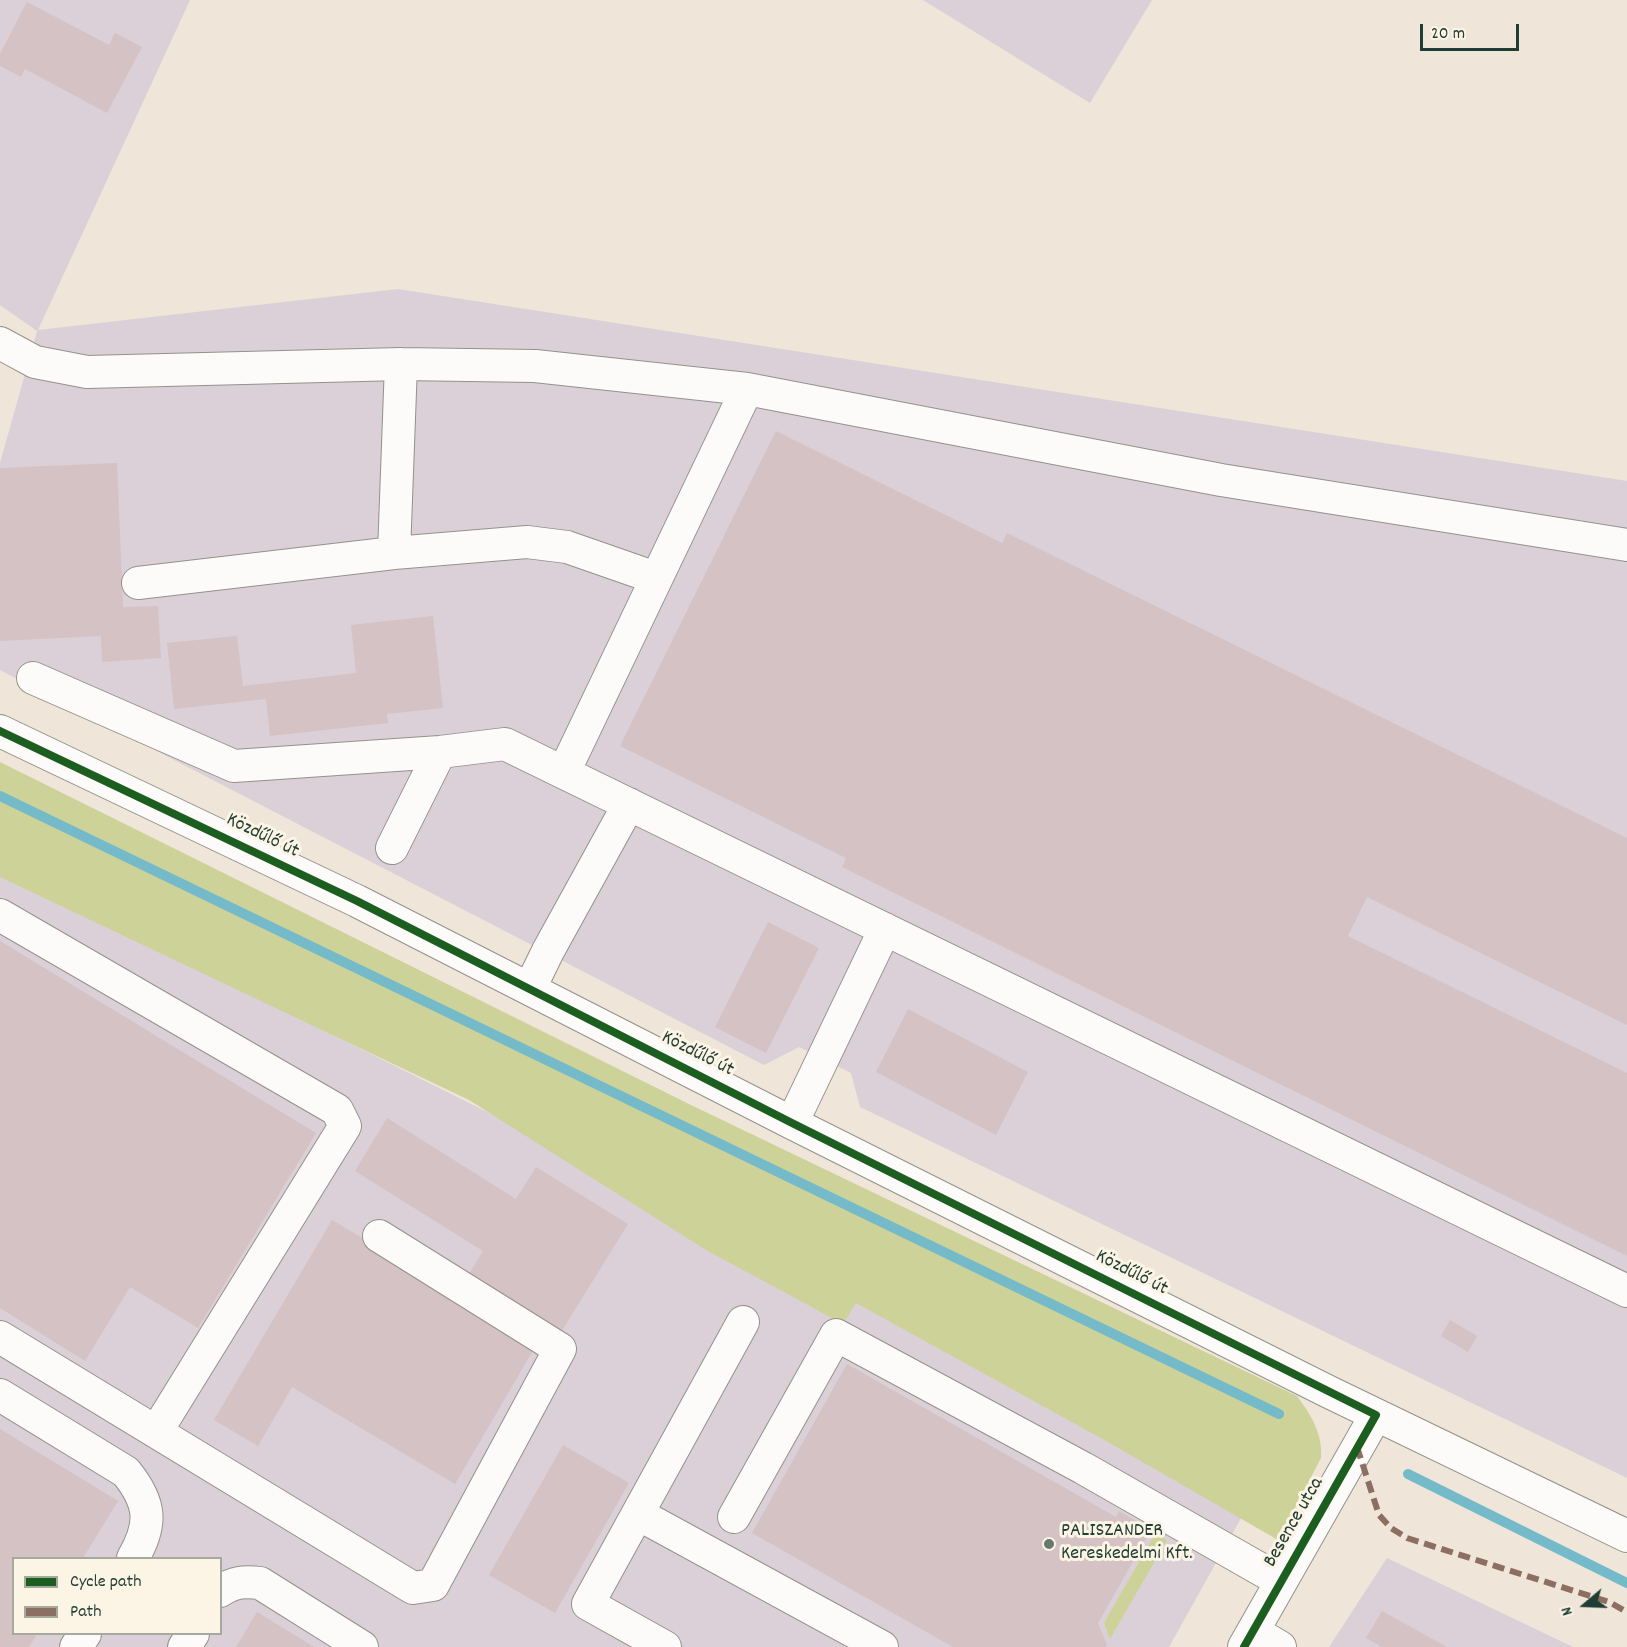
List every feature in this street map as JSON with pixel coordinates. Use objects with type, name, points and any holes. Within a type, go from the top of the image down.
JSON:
[{"type":"street","points":[[5,357],[87,372],[401,363],[534,366],[747,388],[1221,480],[1627,545]]},
{"type":"street","points":[[394,553],[401,363]]},
{"type":"street","points":[[564,772],[747,388]]},
{"type":"street","points":[[138,583],[394,553],[527,542],[567,547],[656,578]]},
{"type":"street","points":[[33,678],[234,766],[440,752],[505,744],[1627,1291]]},
{"type":"street","name":"Közdűlő út","points":[[0,730],[346,896],[792,1123],[1376,1415],[1627,1536]]},
{"type":"street","points":[[392,848],[440,752]]},
{"type":"street","points":[[530,988],[629,804]]},
{"type":"street","points":[[0,915],[337,1110],[345,1126],[156,1432]]},
{"type":"street","points":[[792,1123],[885,929]]},
{"type":"street","points":[[0,1337],[413,1587],[433,1586],[560,1349],[380,1236]]},
{"type":"street","points":[[665,1647],[588,1605],[743,1322]]},
{"type":"street","points":[[734,1517],[836,1335],[1083,1468],[1281,1581]]},
{"type":"street","points":[[0,1395],[126,1472],[139,1488],[147,1506],[148,1522],[133,1557]]},
{"type":"street","name":"Besence utca","points":[[1248,1639],[1376,1415]]},
{"type":"street","points":[[638,1514],[882,1647]]},
{"type":"street","points":[[222,1590],[243,1581],[260,1583],[362,1647]]},
{"type":"street","points":[[1248,1639],[1280,1647]]},
{"type":"shaded area","points":[[0,0],[190,0],[38,330],[398,289],[1627,481],[1627,1478],[860,1107],[851,1073],[799,1047],[764,1065],[0,670],[0,463],[37,331],[0,305]]},
{"type":"shaded area","points":[[923,0],[1152,0],[1090,103]]},
{"type":"shaded area","points":[[0,869],[686,1211],[1250,1502],[1169,1647],[0,1647]]},
{"type":"shaded area","points":[[1387,1558],[1573,1647],[1329,1647]]},
{"type":"green space","points":[[0,762],[693,1106],[1297,1396],[1315,1425],[1320,1441],[1321,1458],[1278,1540],[1106,1441],[856,1303],[843,1324],[706,1250],[469,1100],[0,877]]},
{"type":"green space","points":[[1155,1534],[1167,1540],[1110,1639],[1104,1623]]},
{"type":"building","points":[[27,2],[109,45],[115,33],[142,47],[107,113],[25,69],[21,77],[0,66],[0,54]]},
{"type":"building","points":[[776,431],[1002,543],[1007,533],[1627,838],[1627,1025],[1367,897],[1348,936],[1627,1073],[1627,1256],[842,867],[846,858],[620,746]]},
{"type":"building","points":[[117,463],[123,607],[158,606],[161,658],[102,662],[101,636],[0,641],[0,468]]},
{"type":"building","points":[[433,616],[443,708],[387,714],[388,723],[270,736],[266,699],[174,709],[167,643],[237,636],[243,686],[356,673],[351,625]]},
{"type":"building","points":[[768,922],[819,948],[766,1053],[715,1027]]},
{"type":"building","points":[[0,941],[316,1133],[198,1328],[130,1287],[85,1361],[0,1308]]},
{"type":"building","points":[[908,1009],[1028,1072],[996,1135],[876,1072]]},
{"type":"building","points":[[387,1118],[516,1199],[536,1167],[628,1224],[558,1337],[466,1279],[483,1251],[355,1171]]},
{"type":"building","points":[[332,1220],[538,1342],[455,1484],[292,1387],[258,1446],[214,1420]]},
{"type":"building","points":[[1450,1320],[1477,1336],[1468,1352],[1441,1336]]},
{"type":"building","points":[[847,1364],[1116,1517],[1119,1511],[1151,1530],[1098,1623],[1106,1647],[953,1647],[752,1533]]},
{"type":"building","points":[[0,1429],[118,1501],[84,1557],[12,1557],[12,1635],[36,1635],[29,1647],[0,1647]]},
{"type":"building","points":[[563,1445],[629,1483],[555,1613],[489,1575]]},
{"type":"building","points":[[1382,1611],[1447,1647],[1382,1647],[1366,1638]]},
{"type":"building","points":[[257,1612],[314,1647],[236,1647]]},
{"type":"waterway","points":[[0,796],[1279,1414]]},
{"type":"waterway","points":[[1408,1474],[1627,1583]]},
{"type":"marked path","points":[[1357,1447],[1379,1515],[1391,1528],[1407,1538],[1609,1602],[1627,1612]]},
{"type":"cycle path","points":[[0,731],[357,901],[792,1123],[1376,1415],[1244,1647]]},
{"type":"place","name":"PALISZANDER Kereskedelmi Kft.","points":[[1049,1544]]}]
